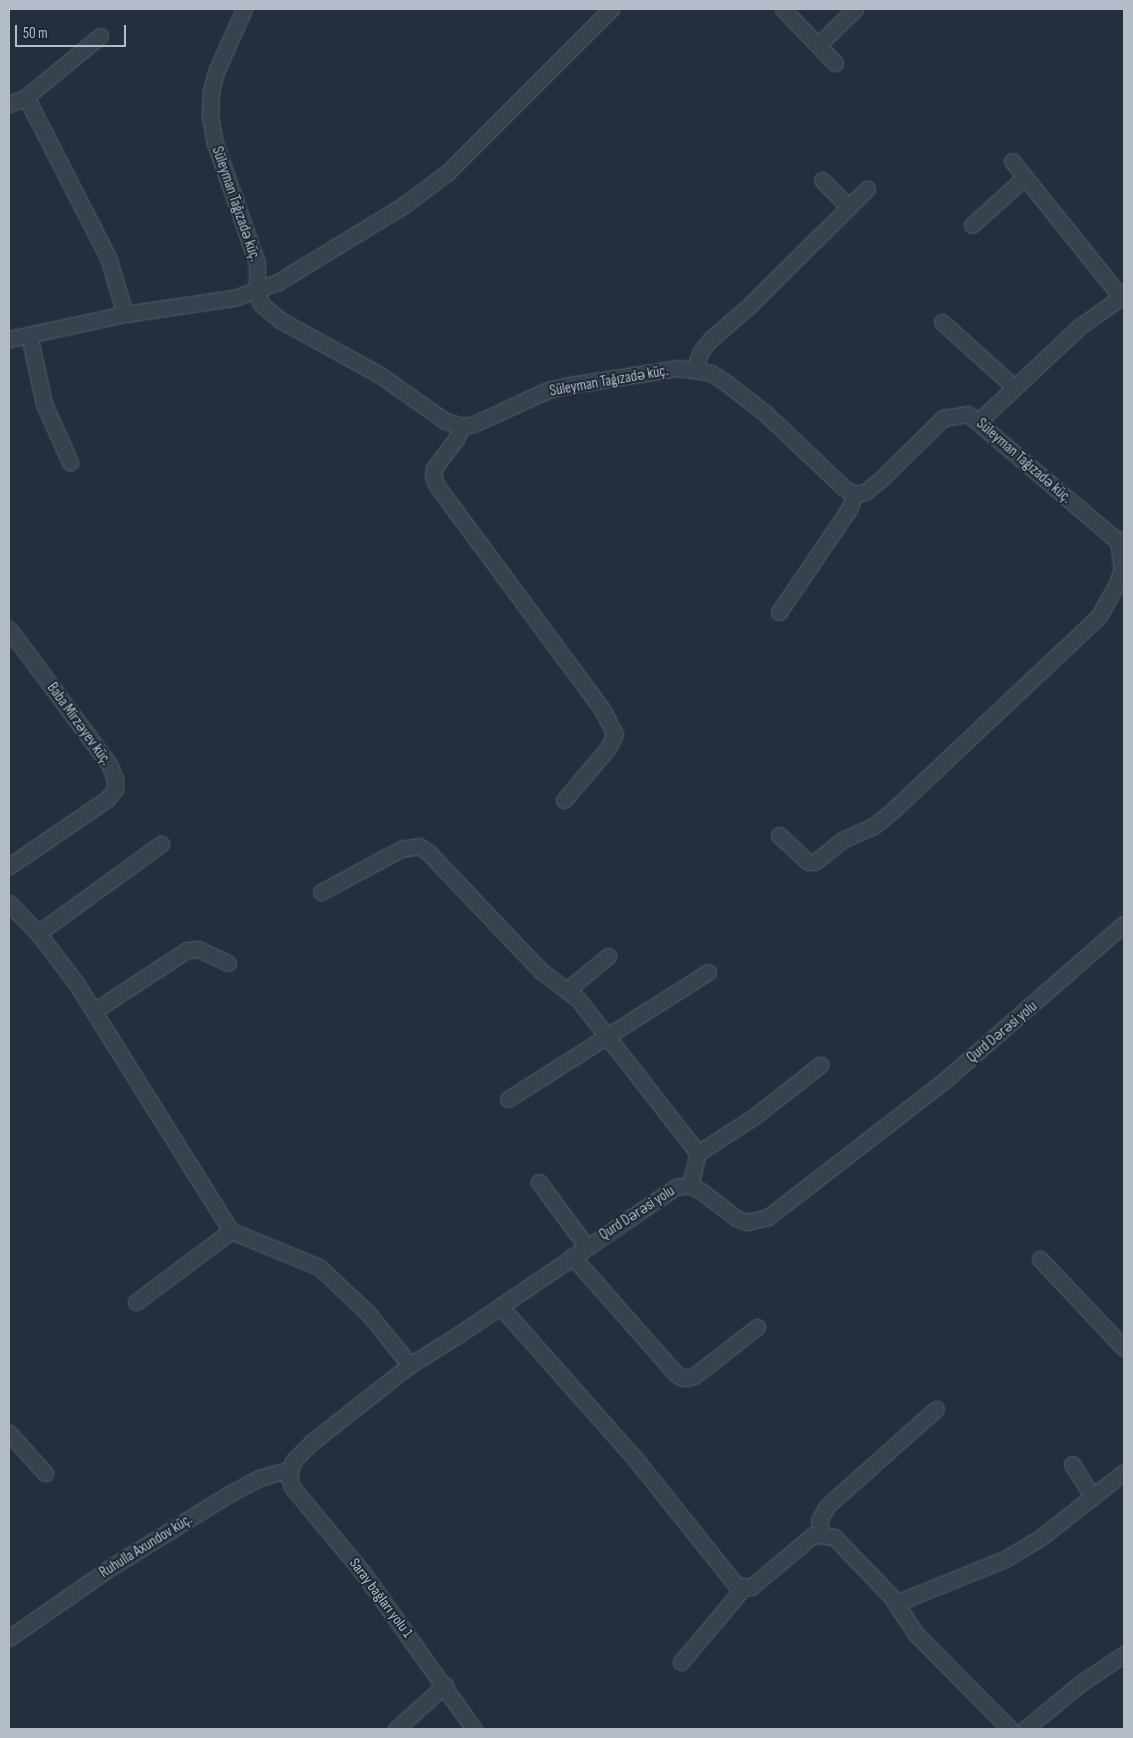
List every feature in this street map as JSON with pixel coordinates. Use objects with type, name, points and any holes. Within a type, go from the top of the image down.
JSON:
[{"type":"street","name":"Süleyman Tağızadə küç.","points":[[244,9],[216,72],[210,116],[215,143],[257,263],[258,290],[262,304],[280,320],[380,375],[446,421],[462,426],[474,424],[548,390],[678,368],[711,373],[764,413],[844,488],[855,494],[865,492],[880,480],[943,418],[968,414],[979,420],[1121,540]]},
{"type":"street","points":[[9,339],[125,314],[234,298],[258,290],[340,245],[448,172],[611,9]]},
{"type":"street","points":[[783,9],[835,63]]},
{"type":"street","points":[[818,45],[854,9]]},
{"type":"street","points":[[9,104],[26,97],[100,36]]},
{"type":"street","points":[[26,97],[108,257],[125,314]]},
{"type":"street","points":[[979,420],[1013,386],[1079,327],[1123,298],[1012,161]]},
{"type":"street","points":[[972,225],[1024,178]]},
{"type":"street","points":[[822,180],[849,207]]},
{"type":"street","points":[[694,370],[701,352],[710,340],[750,305],[867,188]]},
{"type":"street","points":[[942,322],[1013,386]]},
{"type":"street","points":[[29,335],[44,404],[70,462]]},
{"type":"street","points":[[462,426],[456,439],[434,468],[433,476],[437,486],[602,709],[614,734],[608,748],[564,800]]},
{"type":"street","points":[[779,612],[849,509],[855,494]]},
{"type":"street","points":[[779,835],[808,862],[815,862],[842,840],[875,825],[890,813],[1099,616],[1117,584],[1122,569],[1121,540]]},
{"type":"street","name":"Baba Mirzəyev küç.","points":[[9,629],[109,764],[116,779],[114,789],[107,799],[10,864]]},
{"type":"street","points":[[38,933],[161,844]]},
{"type":"street","points":[[321,892],[401,849],[419,846],[541,971],[568,989],[698,1153]]},
{"type":"street","points":[[9,903],[38,933],[94,1011],[231,1231],[319,1267],[368,1313],[410,1365]]},
{"type":"street","name":"Qurd Dərəsi yolu","points":[[291,1468],[297,1456],[312,1442],[410,1365],[676,1187],[690,1186],[736,1218],[757,1221],[768,1217],[945,1080],[1124,924]]},
{"type":"street","points":[[94,1011],[187,950],[198,949],[228,963]]},
{"type":"street","points":[[568,989],[608,956]]},
{"type":"street","points":[[508,1099],[608,1038],[708,972]]},
{"type":"street","points":[[690,1186],[698,1153],[770,1105],[820,1065]]},
{"type":"street","points":[[539,1182],[586,1246]]},
{"type":"street","points":[[136,1302],[231,1231]]},
{"type":"street","points":[[572,1256],[676,1374],[683,1378],[694,1376],[757,1327]]},
{"type":"street","points":[[1040,1258],[1124,1348]]},
{"type":"street","points":[[500,1306],[637,1461],[730,1579],[743,1588]]},
{"type":"street","points":[[822,1534],[819,1520],[827,1506],[936,1409]]},
{"type":"street","points":[[9,1434],[45,1473]]},
{"type":"street","points":[[1072,1464],[1093,1497]]},
{"type":"street","name":"Ruhulla Axundov küç.","points":[[9,1638],[111,1567],[231,1493],[259,1478],[291,1468]]},
{"type":"street","name":"Saray bağları yolu 1","points":[[291,1468],[292,1487],[364,1574],[474,1729]]},
{"type":"street","points":[[896,1603],[1005,1559],[1040,1538],[1124,1472]]},
{"type":"street","points":[[681,1662],[743,1588],[759,1581],[803,1541],[822,1534],[845,1546],[896,1603],[916,1634],[1010,1729]]},
{"type":"street","points":[[1025,1729],[1081,1683],[1124,1654]]},
{"type":"street","points":[[396,1729],[444,1685]]}]
